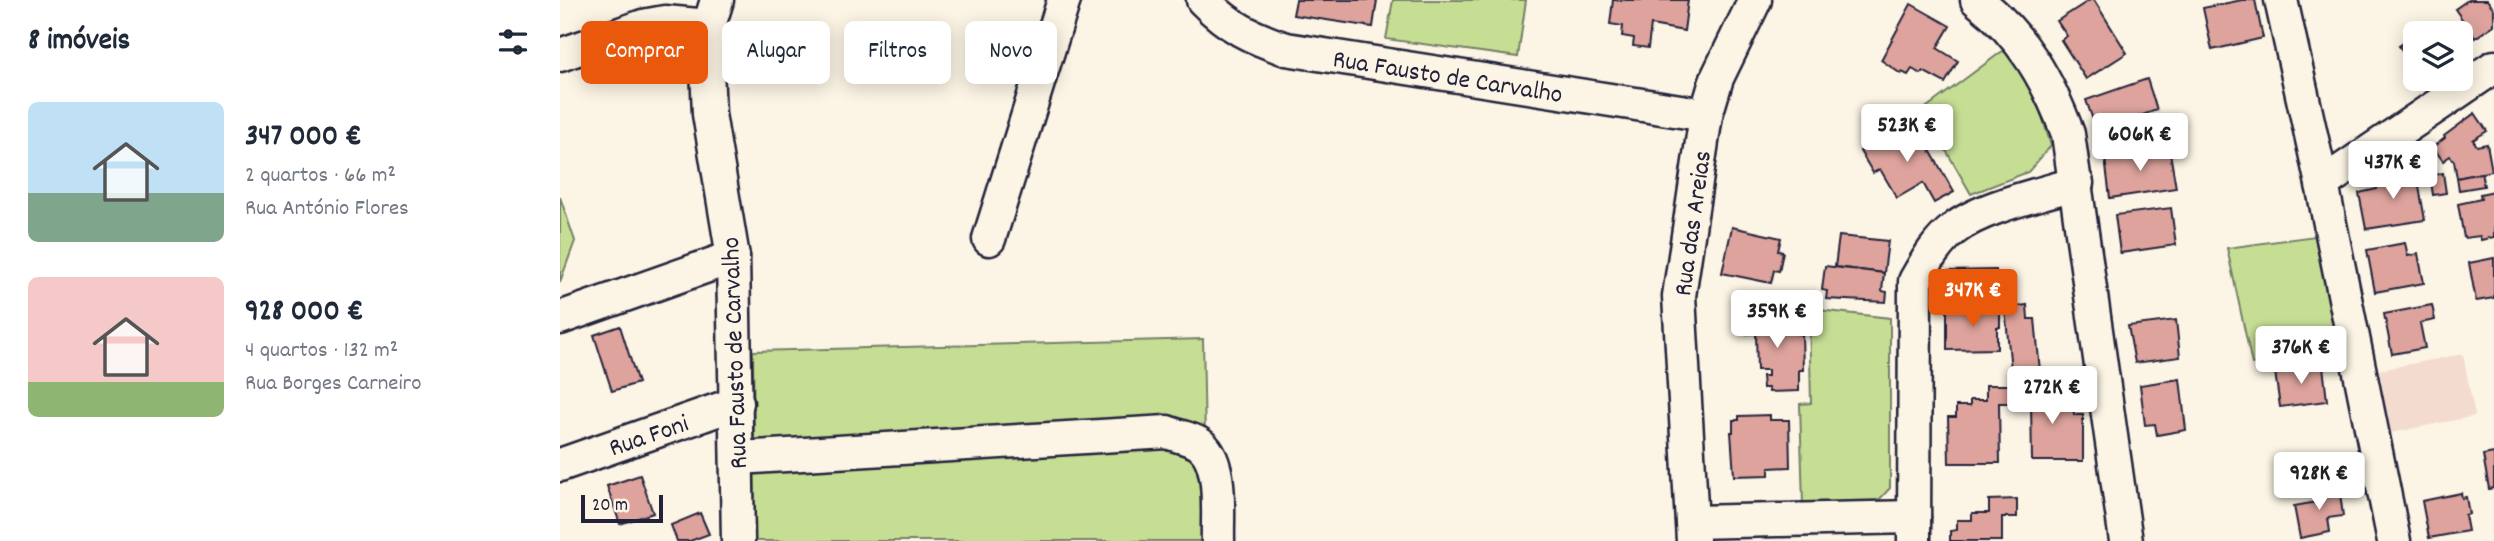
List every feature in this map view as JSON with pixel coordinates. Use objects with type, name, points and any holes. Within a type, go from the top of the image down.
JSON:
[{"type":"street","points":[[989,239],[1064,0]]},
{"type":"street","name":"Rua Fausto de Carvalho","points":[[1203,0],[1220,17],[1250,37],[1286,49],[1706,115]]},
{"type":"street","name":"Rua das Areias","points":[[1693,532],[1679,296],[1706,115],[1717,78],[1755,0]]},
{"type":"street","points":[[1977,0],[2014,35],[2034,61],[2053,93],[2068,134],[2126,541]]},
{"type":"street","points":[[2281,0],[2322,184],[2394,541]]},
{"type":"street","points":[[560,55],[643,26],[713,13]]},
{"type":"street","name":"Rua Fausto de Carvalho","points":[[713,13],[707,68],[709,114],[733,257],[738,541]]},
{"type":"street","points":[[2322,184],[2494,67]]},
{"type":"street","points":[[1693,532],[1914,529],[1915,281],[1933,249],[1955,228],[1997,207],[2077,183]]},
{"type":"street","points":[[560,317],[733,257]]},
{"type":"street","name":"Rua Foni","points":[[560,465],[737,403]]},
{"type":"street","points":[[738,458],[1167,432],[1198,443],[1212,456],[1217,484],[1218,541]]},
{"type":"shaded area","points":[[2463,354],[2475,416],[2391,433],[2379,370]]},
{"type":"green space","points":[[1393,0],[1526,0],[1518,57],[1386,39]]},
{"type":"green space","points":[[2008,47],[2032,83],[2051,146],[2028,172],[1971,194],[1923,110]]},
{"type":"green space","points":[[560,197],[575,241],[560,282]]},
{"type":"green space","points":[[2315,236],[2340,352],[2252,364],[2227,248]]},
{"type":"green space","points":[[1809,309],[1890,318],[1890,488],[1877,502],[1803,504],[1800,404],[1811,403]]},
{"type":"green space","points":[[1203,339],[1207,541],[755,541],[753,351]]},
{"type":"building","points":[[1296,0],[1377,0],[1373,27],[1293,15]]},
{"type":"building","points":[[1613,0],[1688,0],[1684,31],[1651,25],[1648,48],[1633,46],[1634,38],[1622,36],[1623,26],[1610,24]]},
{"type":"building","points":[[2094,0],[2127,53],[2086,79],[2061,40],[2067,36],[2057,21]]},
{"type":"building","points":[[2255,0],[2263,38],[2212,50],[2203,8]]},
{"type":"building","points":[[2468,0],[2487,0],[2494,9],[2494,25],[2475,38],[2473,21],[2463,21],[2455,9]]},
{"type":"building","points":[[1911,4],[1950,26],[1937,48],[1958,61],[1945,83],[1923,71],[1921,74],[1912,69],[1908,75],[1902,72],[1901,74],[1881,60]]},
{"type":"building","points":[[2147,79],[2157,110],[2097,131],[2086,100]]},
{"type":"building","points":[[2475,113],[2487,131],[2473,140],[2477,146],[2487,144],[2492,171],[2457,178],[2454,161],[2450,156],[2443,161],[2433,147]]},
{"type":"building","points":[[1906,125],[1910,131],[1913,129],[1923,147],[1927,145],[1954,192],[1934,203],[1923,183],[1897,198],[1880,169],[1873,173],[1860,151]]},
{"type":"building","points":[[2169,147],[2176,188],[2110,198],[2105,158]]},
{"type":"building","points":[[2416,170],[2425,220],[2366,229],[2359,193],[2377,189],[2375,181],[2389,178],[2389,175]]},
{"type":"building","points":[[2443,173],[2446,193],[2433,195],[2430,176]]},
{"type":"building","points":[[2481,173],[2484,186],[2459,190],[2457,178]]},
{"type":"building","points":[[2494,191],[2494,237],[2481,240],[2480,236],[2464,238],[2458,204],[2481,199],[2480,194]]},
{"type":"building","points":[[2171,208],[2176,245],[2120,253],[2115,215]]},
{"type":"building","points":[[1732,227],[1781,238],[1778,251],[1783,252],[1779,271],[1774,270],[1771,283],[1722,273]]},
{"type":"building","points":[[1839,236],[1888,241],[1884,273],[1835,267]]},
{"type":"building","points":[[2405,243],[2408,256],[2418,254],[2424,283],[2375,292],[2367,250]]},
{"type":"building","points":[[2494,258],[2494,298],[2476,301],[2469,263]]},
{"type":"building","points":[[1825,266],[1884,273],[1882,291],[1887,292],[1886,302],[1826,299],[1827,291],[1822,290]]},
{"type":"building","points":[[1996,270],[2000,309],[1947,310],[1946,271]]},
{"type":"building","points":[[2027,305],[2028,319],[2035,319],[2040,371],[2011,370],[2005,308]]},
{"type":"building","points":[[2432,305],[2435,320],[2420,323],[2425,348],[2392,354],[2384,314]]},
{"type":"building","points":[[2000,309],[1997,349],[1947,350],[1947,310]]},
{"type":"building","points":[[1779,312],[1779,317],[1786,317],[1786,322],[1797,322],[1798,334],[1802,334],[1803,370],[1799,370],[1799,391],[1769,392],[1768,388],[1763,388],[1762,376],[1768,376],[1768,370],[1757,370],[1756,333],[1747,334],[1746,313]]},
{"type":"building","points":[[2176,320],[2180,357],[2135,363],[2128,326]]},
{"type":"building","points":[[620,326],[638,383],[612,391],[594,335]]},
{"type":"building","points":[[2323,366],[2327,401],[2280,407],[2275,372]]},
{"type":"building","points":[[2180,379],[2186,430],[2157,435],[2155,424],[2145,425],[2140,385]]},
{"type":"building","points":[[1986,385],[2014,385],[2014,403],[1999,403],[2000,463],[1949,463],[1948,417],[1956,417],[1956,406],[1970,406],[1970,400],[1986,400]]},
{"type":"building","points":[[2014,385],[2042,385],[2042,399],[2059,398],[2060,404],[2074,404],[2074,415],[2083,415],[2083,461],[2032,461],[2031,403],[2014,403]]},
{"type":"building","points":[[1770,415],[1770,420],[1789,420],[1790,467],[1769,468],[1769,475],[1734,476],[1731,432],[1733,420],[1739,420],[1739,416]]},
{"type":"building","points":[[2494,453],[2494,488],[2489,489],[2483,455]]},
{"type":"building","points":[[640,475],[653,513],[620,524],[607,486]]},
{"type":"building","points":[[2337,485],[2343,516],[2328,518],[2330,532],[2300,538],[2294,506],[2317,502],[2318,487]]},
{"type":"building","points":[[2461,493],[2462,498],[2466,497],[2468,531],[2429,538],[2422,501]]},
{"type":"building","points":[[2017,499],[2017,517],[2002,517],[2002,541],[1950,541],[1950,531],[1957,530],[1957,520],[1972,520],[1972,513],[1989,513],[1989,500]]},
{"type":"building","points":[[700,513],[709,534],[690,541],[677,541],[671,525]]}]
